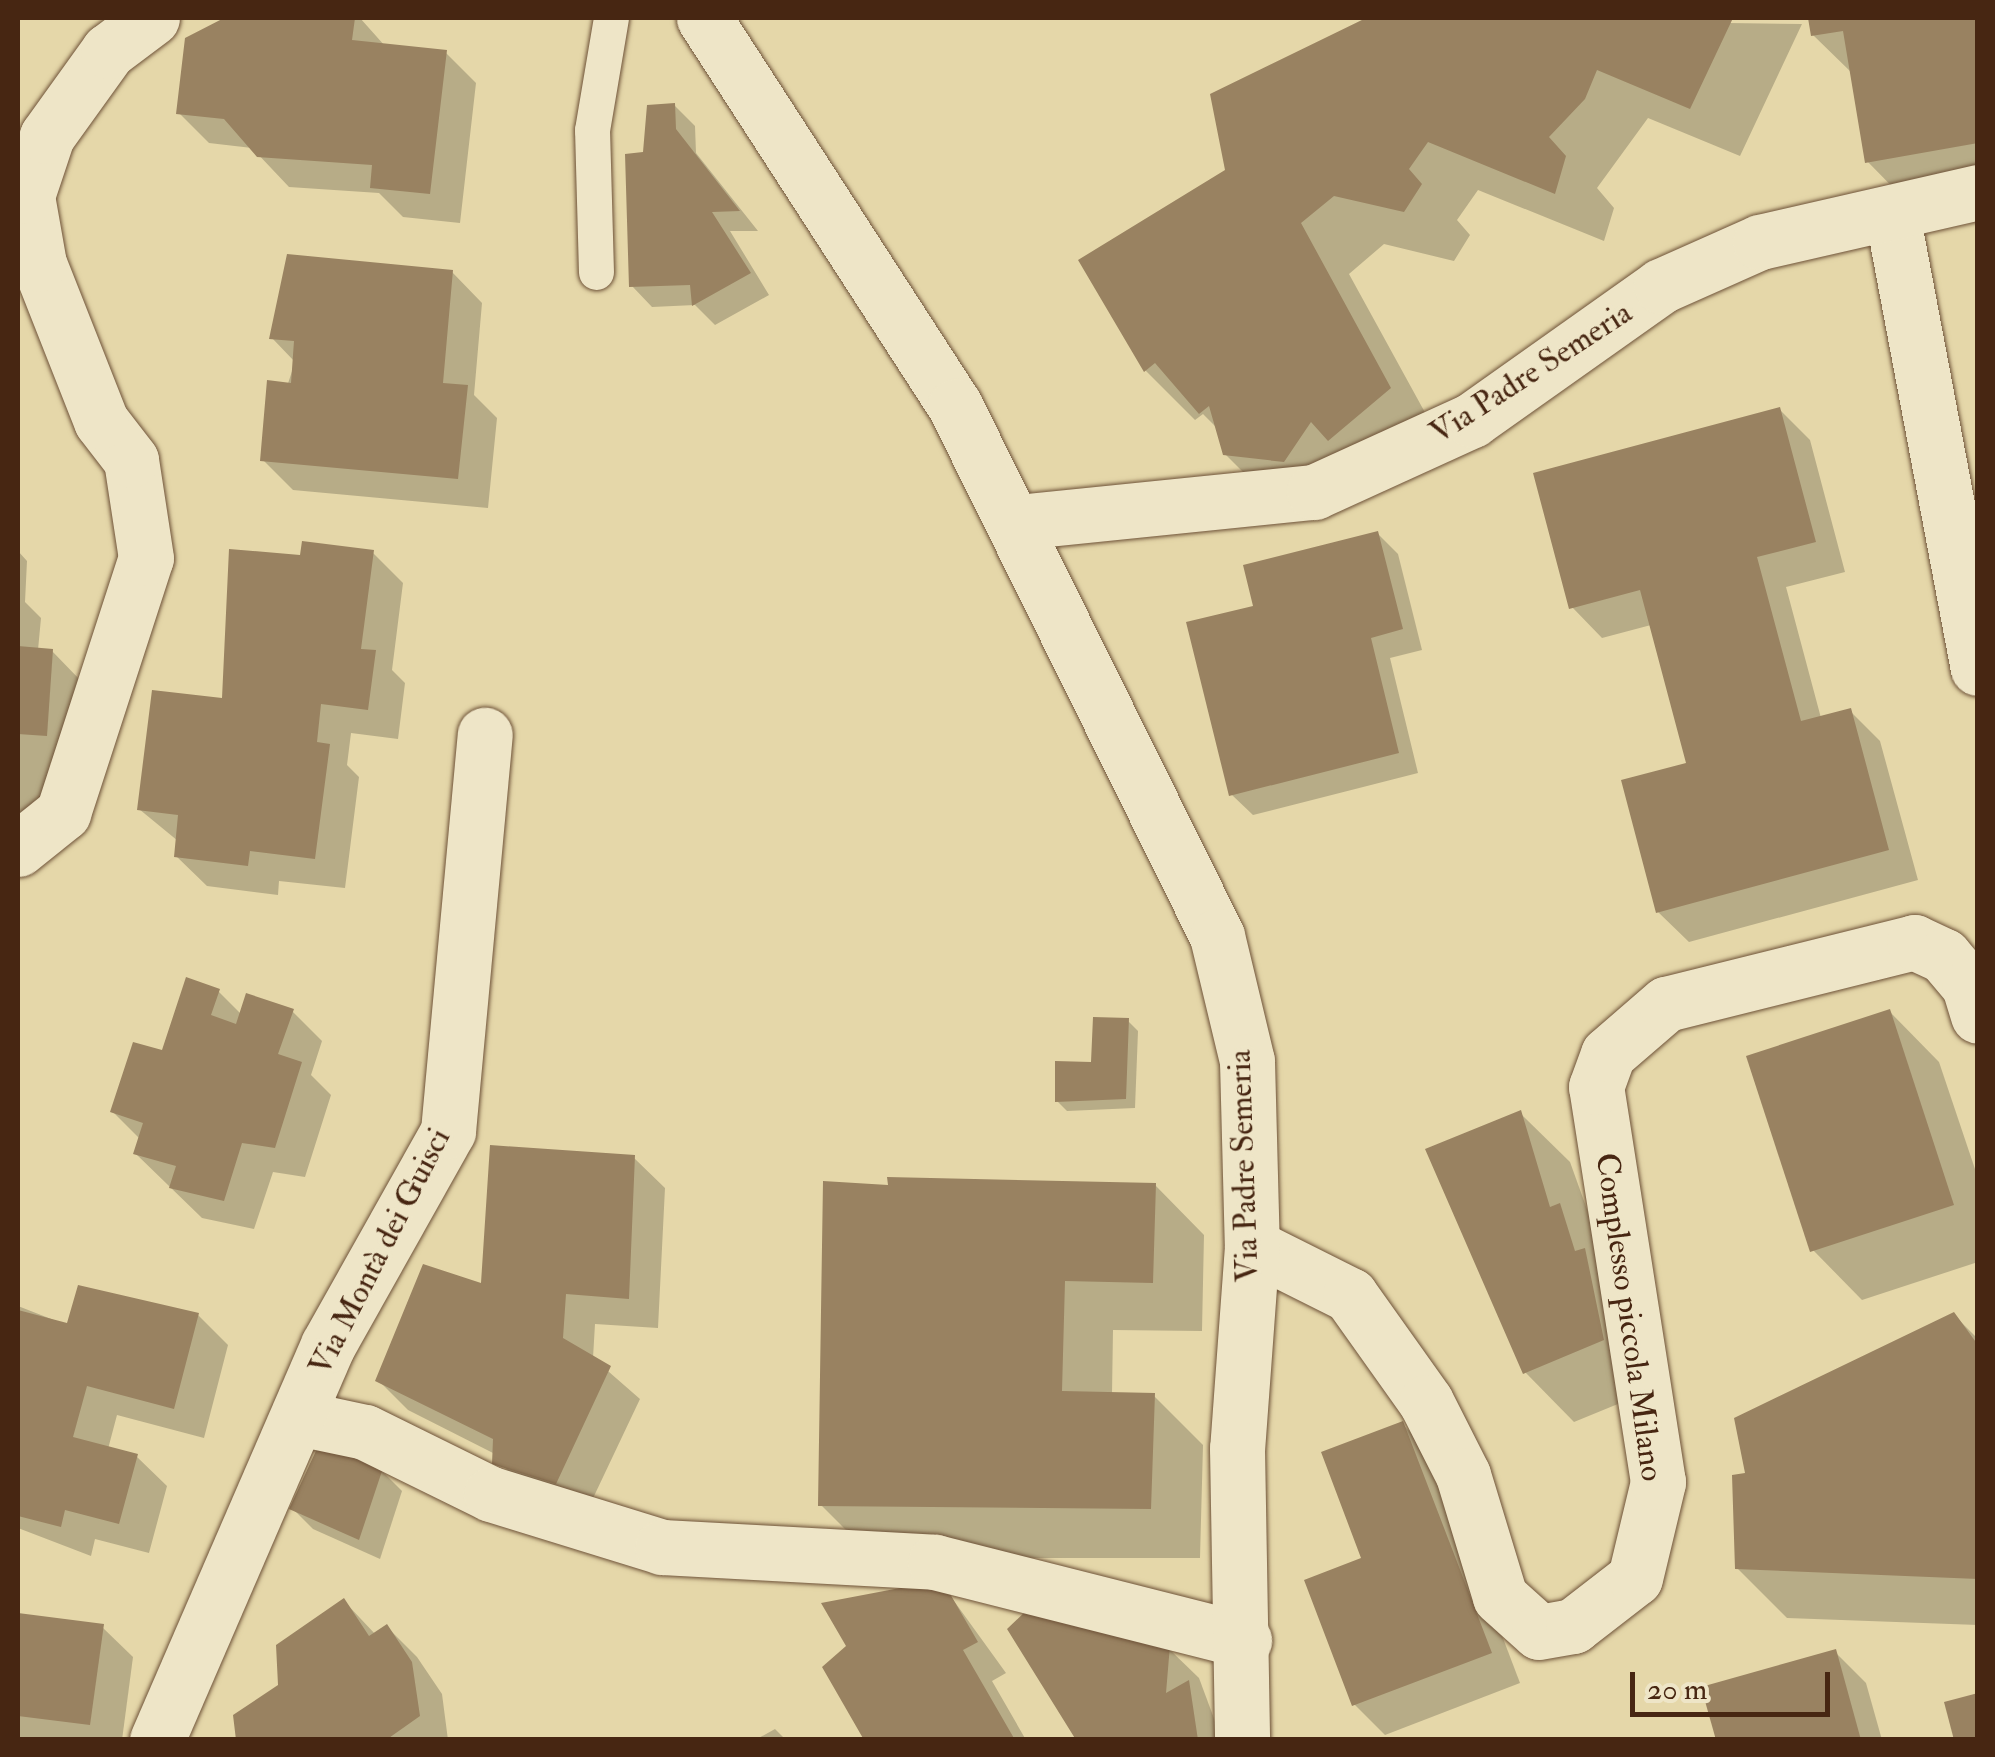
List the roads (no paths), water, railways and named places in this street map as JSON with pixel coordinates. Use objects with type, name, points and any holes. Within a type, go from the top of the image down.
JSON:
[{"type":"street","points":[[18,849],[62,813],[146,558],[131,460],[94,404],[39,264],[27,196],[47,136],[108,51],[152,18]]},
{"type":"street","name":"Via Padre Semeria","points":[[704,18],[955,406],[1016,522],[1217,936],[1247,1061],[1252,1246],[1237,1448],[1244,1640],[1242,1740]]},
{"type":"street","name":"Via Padre Semeria","points":[[1016,522],[1314,492],[1472,420],[1661,286],[1760,242],[1978,192]]},
{"type":"street","points":[[1892,214],[1978,668]]},
{"type":"street","name":"Via Montà dei Guisci","points":[[157,1740],[328,1345],[448,1131],[485,734]]},
{"type":"street","name":"Complesso piccola Milano","points":[[1252,1246],[1350,1295],[1426,1402],[1464,1475],[1500,1597],[1539,1632],[1573,1626],[1635,1578],[1658,1482],[1596,1087],[1608,1054],[1666,1004],[1914,942],[1944,956],[1969,986],[1978,1016]]},
{"type":"street","points":[[299,1418],[366,1432],[491,1494],[662,1547],[936,1562],[1244,1640]]},
{"type":"lane","points":[[596,272],[592,130],[611,18]]}]
